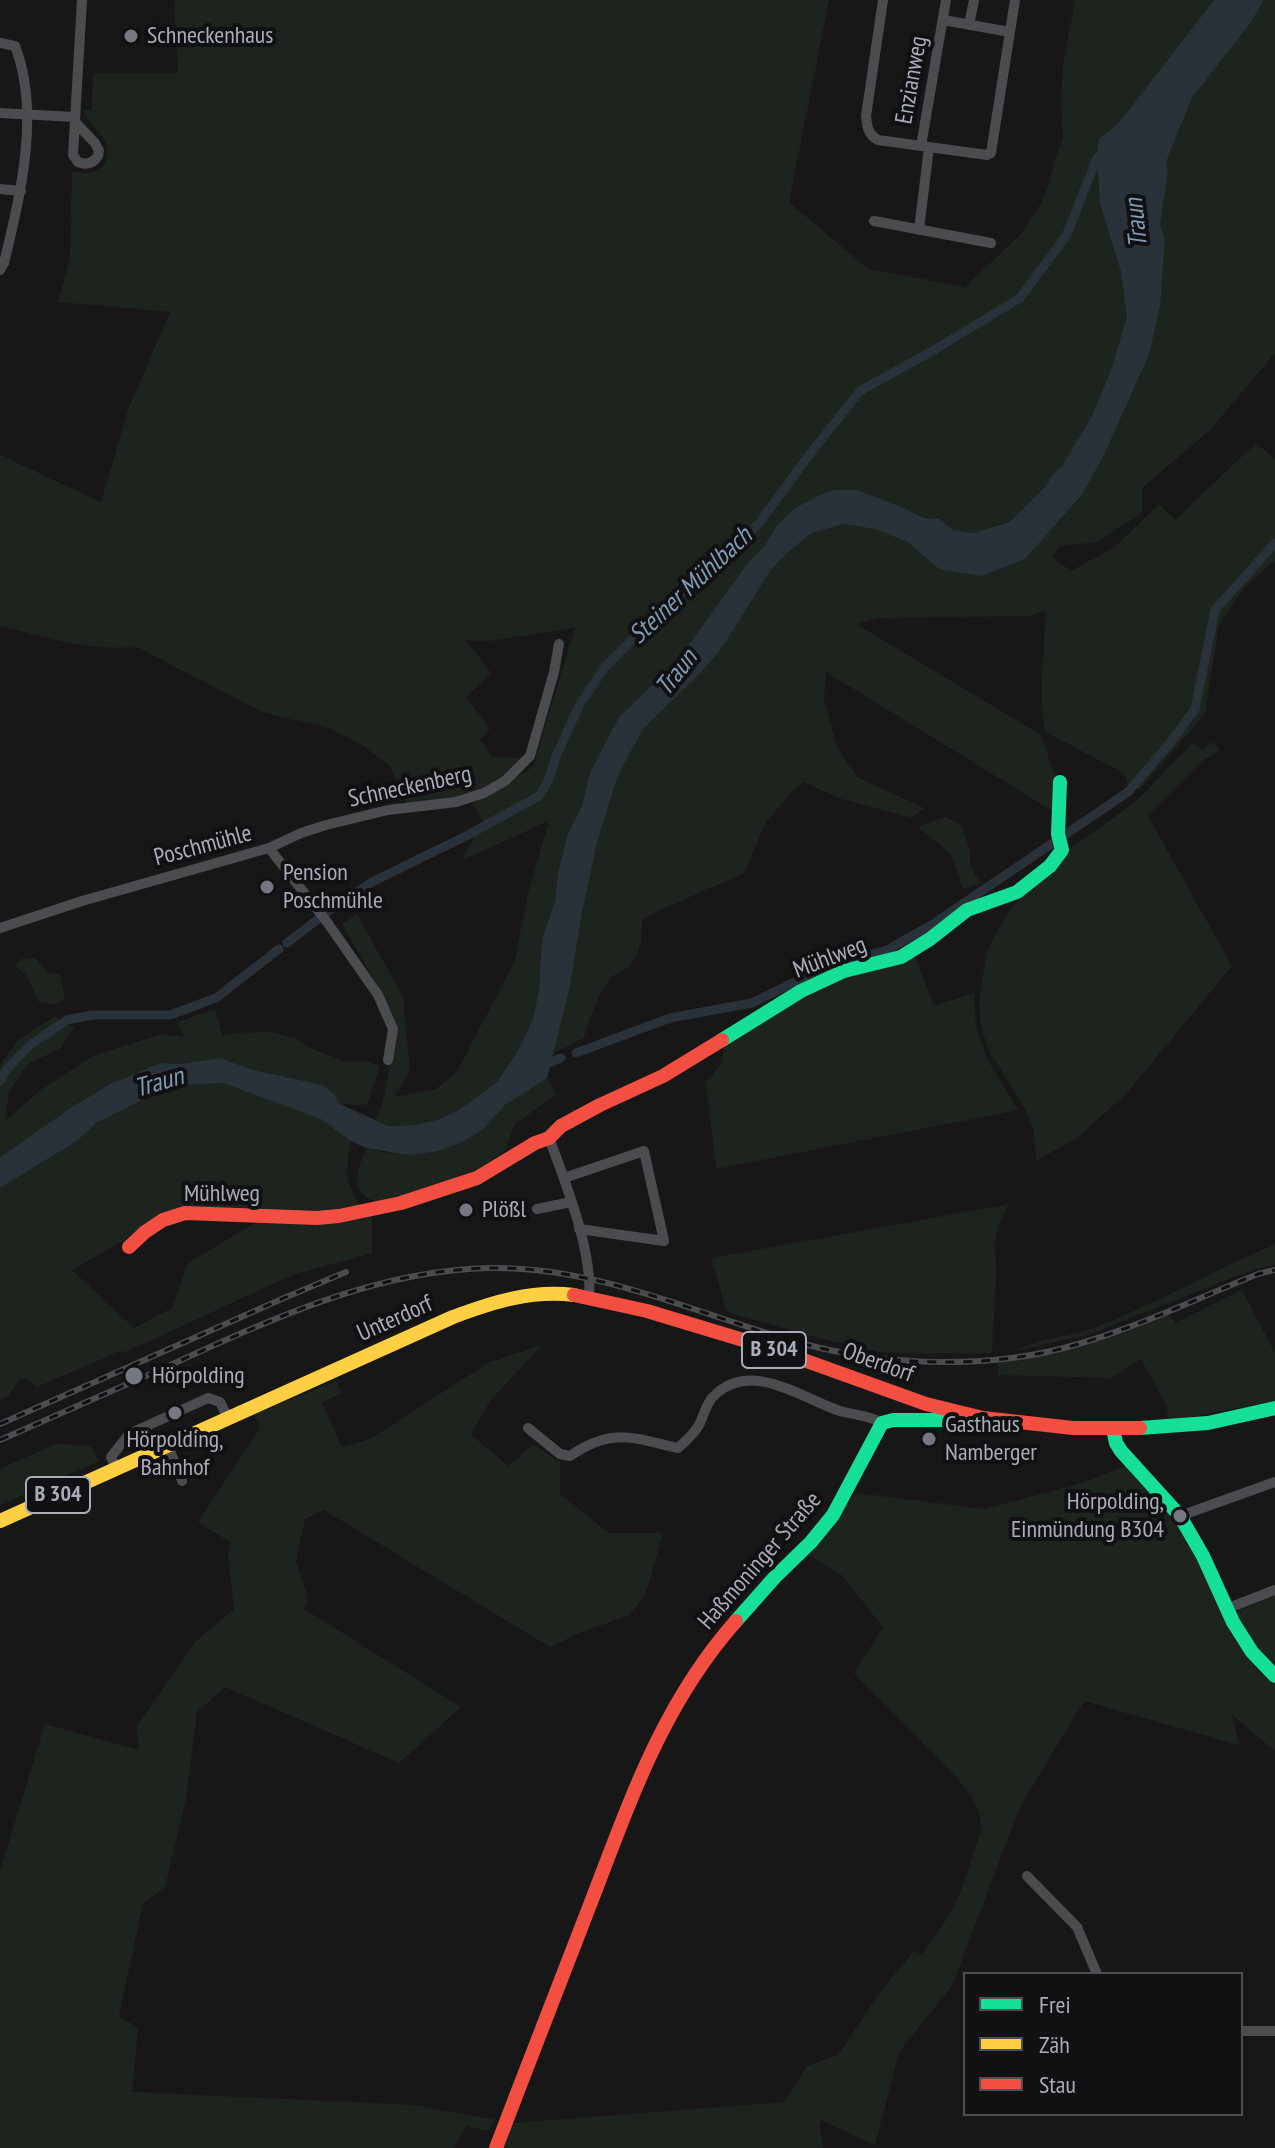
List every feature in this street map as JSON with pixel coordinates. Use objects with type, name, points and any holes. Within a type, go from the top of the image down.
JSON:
[{"type":"street","points":[[0,113],[75,119],[82,0]]},
{"type":"street","points":[[883,0],[866,116],[873,137],[987,155],[991,153],[1015,0]]},
{"type":"street","name":"Enzianweg","points":[[919,230],[925,147],[946,0]]},
{"type":"street","points":[[969,25],[974,0]]},
{"type":"street","name":"Enzianweg","points":[[943,20],[1010,32]]},
{"type":"street","points":[[0,43],[15,46],[23,65],[27,114],[21,191],[0,270]]},
{"type":"street","points":[[0,189],[21,191]]},
{"type":"street","points":[[874,221],[991,243]]},
{"type":"street","name":"Schneckenberg","points":[[269,848],[301,833],[355,818],[388,810],[456,802],[484,793],[505,781],[530,756],[559,644]]},
{"type":"street","name":"Mühlweg","points":[[129,1247],[163,1220],[185,1213],[317,1218],[339,1216],[401,1203],[477,1178],[535,1143],[549,1138],[561,1126],[663,1076],[801,991],[844,971],[901,957],[967,910],[1017,892],[1050,866],[1062,850],[1058,834],[1060,782]]},
{"type":"street","name":"Poschmühle","points":[[0,928],[104,894],[269,848],[327,922],[378,995],[393,1029],[388,1060]]},
{"type":"street","points":[[549,1138],[579,1229],[588,1269],[589,1297]]},
{"type":"street","points":[[564,1178],[644,1151],[664,1241],[579,1229]]},
{"type":"street","points":[[537,1209],[571,1202]]},
{"type":"street","name":"Unterdorf","points":[[0,1521],[477,1307],[523,1295],[557,1293],[589,1297]]},
{"type":"street","name":"Oberdorf","points":[[589,1297],[773,1349],[957,1413],[1027,1424],[1113,1429],[1208,1423],[1275,1408]]},
{"type":"street","points":[[528,1428],[560,1454],[570,1456],[600,1440],[623,1436],[678,1448],[698,1427],[707,1402],[727,1386],[746,1381],[778,1386],[841,1411],[882,1423],[893,1420],[952,1420],[957,1413]]},
{"type":"street","points":[[116,1468],[111,1457],[129,1434],[208,1398],[220,1402],[228,1418]]},
{"type":"street","name":"Haßmoninger Straße","points":[[496,2148],[639,1778],[675,1705],[729,1629],[833,1515],[882,1423]]},
{"type":"street","points":[[1113,1429],[1121,1451],[1180,1516],[1203,1556],[1226,1609],[1252,1652],[1275,1676]]},
{"type":"street","points":[[168,1446],[182,1481]]},
{"type":"street","points":[[1180,1516],[1275,1482]]},
{"type":"street","points":[[1226,1609],[1275,1590]]},
{"type":"street","points":[[1027,1876],[1077,1927],[1096,1972]]},
{"type":"street","points":[[1243,2031],[1275,2031]]},
{"type":"shaded area","points":[[174,0],[829,0],[789,202],[868,269],[965,287],[1021,234],[1049,185],[1063,138],[1063,66],[1075,0],[1214,0],[1118,125],[1104,134],[1097,158],[1100,204],[1121,272],[1127,317],[1112,367],[1092,416],[1062,466],[1008,522],[973,533],[953,530],[940,519],[924,518],[857,490],[835,490],[776,527],[677,661],[619,717],[590,772],[582,806],[567,836],[558,871],[555,901],[542,939],[539,989],[533,1019],[497,1082],[457,1111],[437,1120],[388,1126],[375,1122],[383,1101],[396,1031],[374,980],[342,924],[357,914],[403,997],[410,1071],[394,1097],[436,1089],[456,1073],[514,963],[529,890],[549,821],[462,860],[483,821],[472,802],[533,767],[575,628],[482,642],[466,640],[491,673],[466,697],[490,729],[480,739],[491,756],[525,759],[484,792],[408,806],[389,765],[362,745],[329,728],[265,713],[136,647],[84,645],[0,626],[0,455],[101,502],[128,410],[170,312],[58,302],[70,259],[72,172],[98,170],[107,158],[105,141],[83,110],[92,110],[93,73],[178,73]]},
{"type":"shaded area","points":[[1264,0],[1275,0],[1275,353],[1210,430],[1142,488],[1142,513],[1097,542],[1060,546],[1052,557],[1071,571],[1116,546],[1159,504],[1175,520],[1256,443],[1275,459],[1275,563],[1272,562],[1244,588],[1219,625],[1205,714],[1140,789],[1127,783],[1125,774],[1046,732],[1042,688],[1046,610],[1028,616],[879,618],[856,624],[1041,735],[1057,782],[1056,813],[826,672],[824,699],[837,747],[857,777],[924,808],[911,818],[836,797],[804,782],[766,822],[744,873],[642,919],[637,954],[630,965],[612,976],[605,987],[584,1038],[552,1054],[570,987],[598,839],[618,775],[643,729],[724,645],[770,571],[788,552],[812,533],[844,524],[874,529],[908,542],[939,569],[1025,559],[1081,497],[1104,455],[1149,355],[1160,307],[1165,239],[1160,225],[1169,154],[1192,98],[1251,22]]},
{"type":"shaded area","points":[[1213,742],[1220,750],[1204,760],[1148,816],[1232,966],[1126,1094],[1078,1137],[1036,1161],[1034,1131],[1023,1105],[989,1051],[981,1026],[979,1001],[986,955],[992,940],[1010,910],[1064,853],[1134,803],[1193,743],[1203,750]]},
{"type":"shaded area","points":[[946,817],[962,826],[970,852],[970,866],[981,883],[963,889],[951,854],[918,827]]},
{"type":"shaded area","points":[[914,953],[934,1006],[974,993],[976,1026],[987,1059],[1018,1110],[716,1169],[706,1083],[722,1062],[725,1040],[815,988]]},
{"type":"shaded area","points":[[36,958],[48,973],[60,974],[65,998],[58,1004],[39,1002],[26,975],[15,966],[21,959]]},
{"type":"shaded area","points":[[215,1009],[222,1035],[270,1032],[296,1038],[310,1048],[346,1062],[370,1062],[380,1066],[367,1105],[340,1104],[323,1085],[253,1070],[220,1058],[180,1064],[161,1063],[110,1084],[0,1157],[0,1065],[18,1040],[55,1016],[74,1028],[60,1049],[29,1063],[9,1091],[5,1121],[42,1089],[93,1056],[161,1034],[185,1037],[176,1023]]},
{"type":"shaded area","points":[[547,1078],[557,1094],[515,1124],[504,1152],[465,1177],[379,1203],[369,1199],[358,1187],[358,1173],[366,1148],[388,1153],[480,1131],[505,1105]]},
{"type":"shaded area","points":[[223,1083],[322,1119],[351,1141],[348,1176],[352,1191],[363,1209],[331,1216],[176,1211],[72,1270],[134,1328],[172,1308],[188,1263],[258,1221],[333,1224],[372,1217],[372,1253],[292,1275],[122,1354],[123,1350],[37,1387],[26,1379],[19,1380],[8,1396],[0,1400],[0,1188],[77,1141],[96,1123],[152,1095],[186,1085]]},
{"type":"shaded area","points":[[1009,1204],[998,1225],[995,1242],[992,1353],[879,1352],[727,1312],[711,1258]]},
{"type":"shaded area","points":[[1275,1244],[1275,1265],[1255,1269],[1088,1335],[1014,1351],[1119,1318]]},
{"type":"shaded area","points":[[1242,1290],[1275,1353],[1275,1401],[1168,1421],[1167,1407],[1141,1359],[1111,1378],[998,1375],[998,1362],[1062,1351],[1124,1333],[1169,1314],[1176,1323]]},
{"type":"shaded area","points":[[542,1345],[490,1401],[471,1435],[509,1466],[533,1444],[560,1462],[560,1494],[609,1533],[663,1533],[645,1596],[629,1615],[550,1647],[324,1510],[305,1519],[296,1562],[308,1597],[304,1609],[461,1707],[399,1763],[225,1687],[197,1712],[186,1799],[165,1887],[143,1903],[119,2016],[138,2028],[132,2092],[416,2105],[495,2120],[488,2131],[466,2126],[454,2148],[0,2148],[0,1871],[45,1724],[138,1750],[137,1726],[195,1642],[234,1609],[228,1556],[231,1543],[198,1522],[260,1428],[254,1414],[336,1381],[341,1393],[322,1403],[342,1447],[370,1439],[488,1363]]},
{"type":"shaded area","points":[[56,1444],[91,1446],[99,1461],[0,1505],[0,1469]]},
{"type":"shaded area","points":[[1129,1465],[1180,1522],[1269,1678],[1275,1683],[1275,1751],[1232,1715],[1239,1745],[1084,1701],[1019,1809],[952,1986],[899,2052],[875,2145],[821,2120],[823,2148],[504,2148],[512,2123],[784,2102],[807,2066],[838,2055],[881,1991],[914,1951],[921,1955],[940,1930],[964,1881],[981,1822],[975,1804],[958,1779],[854,1673],[883,1627],[842,1575],[807,1554],[856,1493],[985,1509],[1078,1484]]},
{"type":"shaded area","points":[[1275,1596],[1275,1666],[1260,1651],[1235,1612]]},
{"type":"water","name":"Traun","points":[[1214,0],[1264,0],[1251,22],[1192,98],[1169,154],[1160,225],[1165,239],[1160,307],[1149,355],[1104,455],[1082,495],[1025,559],[981,576],[939,569],[908,542],[874,529],[844,524],[812,533],[770,571],[724,645],[643,729],[618,775],[598,839],[570,987],[547,1078],[505,1105],[481,1131],[460,1143],[438,1151],[409,1155],[366,1148],[321,1119],[223,1083],[186,1085],[152,1095],[96,1123],[77,1141],[0,1188],[0,1157],[110,1084],[161,1063],[180,1064],[220,1058],[253,1070],[323,1085],[340,1104],[388,1126],[437,1120],[457,1111],[497,1082],[533,1019],[539,989],[542,939],[555,901],[567,836],[582,806],[590,772],[619,717],[677,661],[776,527],[795,508],[824,493],[857,490],[924,518],[940,519],[953,530],[973,533],[1009,522],[1062,466],[1092,416],[1112,367],[1127,317],[1121,272],[1100,204],[1099,139],[1118,124]]},
{"type":"waterway","name":"Steiner Mühlbach","points":[[287,943],[372,882],[539,796],[580,704],[605,667],[668,604],[719,566],[760,522],[860,391],[1020,298],[1066,236],[1097,158],[1108,152]]},
{"type":"waterway","points":[[576,1053],[670,1018],[752,1003],[821,969],[887,950],[933,924],[1128,792],[1195,709],[1215,610],[1275,543]]},
{"type":"waterway","name":"Steiner Mühlbach","points":[[0,1081],[5,1071],[30,1045],[67,1020],[92,1015],[170,1015],[216,998],[279,949]]},
{"type":"waterway","points":[[538,1067],[561,1058]]},
{"type":"railway","points":[[0,1440],[282,1316],[363,1288],[447,1271],[490,1268],[571,1275],[835,1351],[899,1360],[964,1362],[1029,1355],[1085,1342],[1275,1270]]},
{"type":"railway","points":[[0,1424],[346,1272]]},
{"type":"traffic: fast","points":[[722,1040],[801,991],[844,971],[901,957],[967,910],[1017,892],[1050,866],[1062,850],[1058,834],[1060,782]]},
{"type":"traffic: fast","points":[[1140,1428],[1208,1423],[1275,1408]]},
{"type":"traffic: fast","points":[[736,1621],[833,1515],[882,1423],[893,1420],[952,1420],[957,1413]]},
{"type":"traffic: fast","points":[[1113,1429],[1121,1451],[1180,1516],[1203,1556],[1233,1622],[1252,1652],[1275,1676]]},
{"type":"traffic: slow","points":[[0,1521],[453,1317],[512,1298],[543,1294],[574,1295]]},
{"type":"traffic: jam","points":[[129,1247],[163,1220],[185,1213],[317,1218],[339,1216],[401,1203],[477,1178],[535,1143],[549,1138],[561,1126],[663,1076],[722,1040]]},
{"type":"traffic: jam","points":[[574,1295],[647,1311],[773,1349],[926,1404],[983,1418],[1073,1428],[1140,1428]]},
{"type":"traffic: jam","points":[[496,2148],[621,1824],[652,1752],[689,1684],[736,1621]]},
{"type":"place","name":"Schneckenhaus","points":[[131,36]]},
{"type":"place","name":"Pension Poschmühle","points":[[267,887]]},
{"type":"place","name":"Plößl","points":[[466,1210]]},
{"type":"place","name":"Hörpolding","points":[[134,1376]]},
{"type":"place","name":"Hörpolding, Bahnhof","points":[[175,1413]]},
{"type":"place","name":"Gasthaus Namberger","points":[[929,1439]]},
{"type":"place","name":"Hörpolding, Einmündung B304","points":[[1180,1516]]}]
